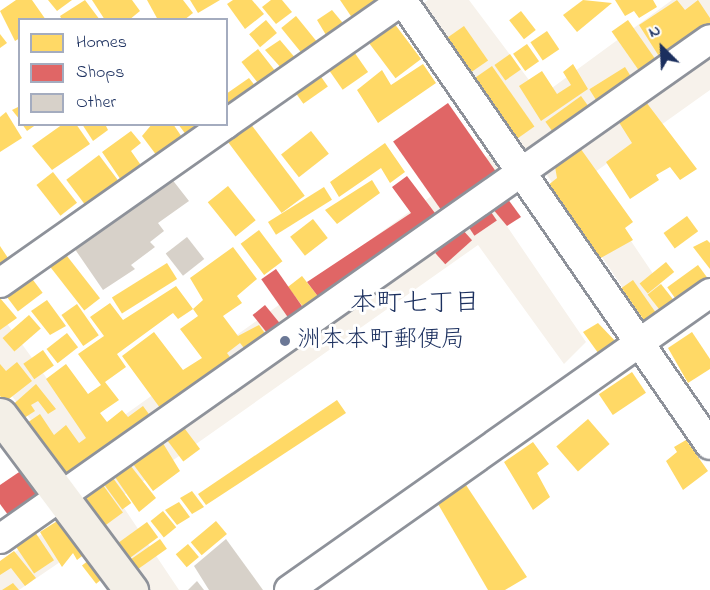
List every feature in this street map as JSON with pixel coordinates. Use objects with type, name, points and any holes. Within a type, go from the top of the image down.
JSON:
[{"type":"main road","points":[[0,415],[131,590]]},
{"type":"street","points":[[228,123],[402,0],[710,445]]},
{"type":"street","points":[[0,540],[710,39]]},
{"type":"street","points":[[0,283],[223,126]]},
{"type":"street","points":[[289,590],[710,293]]},
{"type":"shaded area","points":[[428,0],[469,0],[541,96],[672,0],[710,0],[710,35],[529,160],[420,6]]},
{"type":"shaded area","points":[[710,50],[710,90],[588,177],[674,305],[647,324],[543,169]]},
{"type":"shaded area","points":[[489,155],[502,174],[77,478],[0,381],[0,314],[91,439]]},
{"type":"shaded area","points":[[489,200],[586,342],[564,364],[478,245],[118,499],[179,590],[138,590],[73,499]]},
{"type":"shaded area","points":[[66,518],[82,547],[19,590],[0,590],[0,562]]},
{"type":"building: Homes","points":[[16,0],[32,0],[45,18],[18,18],[18,39],[15,41],[0,11]]},
{"type":"building: Homes","points":[[48,0],[72,0],[57,11]]},
{"type":"building: Homes","points":[[85,0],[98,18],[61,18],[60,16]]},
{"type":"building: Homes","points":[[92,0],[132,0],[140,11],[131,18],[104,18]]},
{"type":"building: Homes","points":[[147,0],[183,0],[193,13],[187,18],[157,18]]},
{"type":"building: Homes","points":[[190,0],[220,0],[198,13]]},
{"type":"building: Homes","points":[[233,0],[252,0],[264,14],[245,29],[227,4]]},
{"type":"building: Homes","points":[[271,0],[282,0],[292,12],[276,24],[262,7]]},
{"type":"building: Homes","points":[[340,0],[382,0],[357,25]]},
{"type":"building: Homes","points":[[583,0],[612,3],[577,32],[563,15]]},
{"type":"building: Homes","points":[[615,0],[653,0],[657,7],[639,18],[634,11],[625,16]]},
{"type":"building: Homes","points":[[677,0],[685,10],[698,0],[710,18],[710,28],[662,61],[639,25]]},
{"type":"building: Homes","points":[[332,10],[347,28],[329,40],[317,20]]},
{"type":"building: Homes","points":[[521,11],[536,30],[524,39],[509,20]]},
{"type":"building: Homes","points":[[296,16],[316,41],[301,53],[281,28]]},
{"type":"building: Homes","points":[[391,19],[421,59],[396,78],[365,38]]},
{"type":"building: Homes","points":[[266,20],[277,33],[260,47],[249,34]]},
{"type":"building: Homes","points":[[628,20],[657,61],[640,72],[612,31]]},
{"type":"building: Homes","points":[[464,26],[488,60],[467,75],[443,41]]},
{"type":"building: Homes","points":[[547,31],[559,49],[543,60],[530,42]]},
{"type":"building: Homes","points":[[0,34],[7,43],[0,48]]},
{"type":"building: Homes","points":[[280,40],[297,60],[283,70],[265,50]]},
{"type":"building: Homes","points":[[527,44],[539,61],[525,71],[513,54]]},
{"type":"building: Homes","points":[[258,49],[279,76],[262,89],[241,62]]},
{"type":"building: Homes","points":[[352,49],[368,72],[343,90],[327,67]]},
{"type":"building: Homes","points":[[510,54],[521,70],[505,80],[494,65]]},
{"type":"building: Homes","points":[[423,64],[436,83],[378,123],[357,90],[382,70],[391,85]]},
{"type":"building: Homes","points":[[573,64],[588,89],[541,121],[519,86],[542,71],[557,94],[571,85],[563,72]]},
{"type":"building: Homes","points":[[492,66],[534,127],[514,141],[472,80]]},
{"type":"building: Homes","points":[[625,67],[633,80],[597,102],[589,89]]},
{"type":"building: Homes","points":[[317,71],[328,87],[303,104],[292,88]]},
{"type":"building: Homes","points":[[249,78],[260,92],[228,113],[228,93]]},
{"type":"building: Homes","points":[[581,96],[591,110],[555,136],[545,122]]},
{"type":"building: Homes","points":[[643,98],[697,169],[680,180],[670,167],[656,175],[659,180],[630,199],[606,162],[632,143],[615,116]]},
{"type":"building: Homes","points":[[18,107],[18,118],[12,110]]},
{"type":"building: Homes","points":[[6,112],[22,138],[0,152],[0,117]]},
{"type":"building: Homes","points":[[247,119],[305,196],[282,213],[224,136]]},
{"type":"building: Homes","points":[[23,126],[34,126],[27,131]]},
{"type":"building: Homes","points":[[60,126],[77,126],[90,144],[52,170],[32,146]]},
{"type":"building: Homes","points":[[83,126],[106,126],[108,130],[93,141]]},
{"type":"building: Homes","points":[[150,126],[174,126],[186,143],[160,160],[142,136]]},
{"type":"building: Homes","points":[[180,126],[211,126],[190,140]]},
{"type":"building: Homes","points":[[131,131],[141,143],[131,151],[145,171],[125,186],[102,152]]},
{"type":"building: Homes","points":[[311,131],[329,154],[299,177],[281,154]]},
{"type":"building: Homes","points":[[385,143],[405,172],[390,183],[381,168],[339,197],[330,182]]},
{"type":"building: Homes","points":[[578,145],[633,222],[625,228],[633,240],[599,259],[547,186],[557,178],[554,161]]},
{"type":"building: Homes","points":[[99,155],[120,183],[87,208],[66,180]]},
{"type":"building: Homes","points":[[53,172],[77,203],[60,216],[36,185]]},
{"type":"building: Homes","points":[[372,180],[380,193],[337,224],[325,210]]},
{"type":"building: Homes","points":[[228,186],[256,220],[235,237],[208,202]]},
{"type":"building: Homes","points":[[324,187],[332,200],[276,235],[268,222]]},
{"type":"building: Homes","points":[[687,216],[698,231],[675,248],[664,233]]},
{"type":"building: Homes","points":[[313,219],[328,238],[305,256],[290,237]]},
{"type":"building: Homes","points":[[259,230],[282,261],[264,275],[241,244]]},
{"type":"building: Homes","points":[[707,240],[710,243],[710,269],[693,247]]},
{"type":"building: Homes","points":[[0,246],[12,264],[0,271]]},
{"type":"building: Homes","points":[[60,247],[100,298],[84,311],[44,259]]},
{"type":"building: Homes","points":[[233,247],[257,279],[237,296],[242,303],[223,316],[238,336],[259,325],[269,339],[248,353],[240,343],[227,353],[235,364],[163,412],[122,356],[154,332],[183,370],[202,358],[180,329],[198,316],[193,309],[203,300],[190,278]]},
{"type":"building: Homes","points":[[666,262],[674,272],[648,293],[640,283]]},
{"type":"building: Homes","points":[[167,263],[177,279],[122,314],[112,297]]},
{"type":"building: Homes","points":[[698,265],[709,280],[678,303],[667,287]]},
{"type":"building: Homes","points":[[27,272],[43,293],[18,311],[2,291]]},
{"type":"building: Homes","points":[[302,276],[320,299],[306,310],[288,287]]},
{"type":"building: Homes","points":[[633,280],[657,314],[646,322],[622,288]]},
{"type":"building: Homes","points":[[661,284],[675,302],[662,313],[648,294]]},
{"type":"building: Homes","points":[[176,286],[193,309],[178,319],[173,313],[117,354],[126,367],[105,382],[119,400],[100,413],[107,422],[122,410],[128,417],[143,406],[154,421],[65,484],[21,427],[40,414],[54,435],[66,425],[79,443],[86,438],[46,379],[66,364],[88,394],[101,385],[78,354],[104,336],[90,317],[110,303],[123,320]]},
{"type":"building: Homes","points":[[0,298],[17,318],[0,330]]},
{"type":"building: Homes","points":[[47,300],[66,326],[50,335],[31,311]]},
{"type":"building: Homes","points":[[77,304],[99,335],[83,346],[61,315]]},
{"type":"building: Homes","points":[[29,315],[41,329],[14,352],[3,338]]},
{"type":"building: Homes","points":[[598,323],[618,344],[601,357],[583,332]]},
{"type":"building: Homes","points":[[692,332],[710,359],[710,369],[688,383],[668,348]]},
{"type":"building: Homes","points":[[67,333],[78,347],[58,363],[47,349]]},
{"type":"building: Homes","points":[[43,350],[54,366],[34,379],[23,364]]},
{"type":"building: Homes","points":[[17,362],[32,381],[5,402],[0,396],[0,364],[6,371]]},
{"type":"building: Homes","points":[[632,372],[646,393],[613,415],[599,394]]},
{"type":"building: Homes","points":[[36,384],[56,409],[48,414],[38,401],[31,405],[35,411],[18,422],[8,409]]},
{"type":"building: Homes","points":[[337,400],[346,413],[206,505],[198,494]]},
{"type":"building: Homes","points":[[588,419],[610,444],[578,471],[556,447]]},
{"type":"building: Homes","points":[[182,425],[200,449],[183,462],[165,438]]},
{"type":"building: Homes","points":[[161,440],[180,471],[153,491],[133,464],[145,456],[142,452]]},
{"type":"building: Homes","points":[[686,440],[708,471],[683,490],[666,461],[677,452],[674,447]]},
{"type":"building: Homes","points":[[533,442],[549,464],[537,473],[550,497],[533,510],[504,462]]},
{"type":"building: Homes","points":[[130,465],[156,498],[139,512],[115,477]]},
{"type":"building: Homes","points":[[113,478],[131,503],[122,510],[104,484]]},
{"type":"building: Homes","points":[[100,481],[123,513],[104,527],[81,495]]},
{"type":"building: Homes","points":[[466,485],[527,577],[505,590],[488,590],[438,504]]},
{"type":"building: Homes","points":[[192,491],[204,507],[192,514],[180,498]]},
{"type":"building: Homes","points":[[179,502],[190,517],[177,525],[165,510]]},
{"type":"building: Homes","points":[[163,511],[176,527],[164,537],[151,521]]},
{"type":"building: Homes","points":[[65,516],[86,553],[77,560],[73,553],[62,567],[40,532]]},
{"type":"building: Homes","points":[[216,521],[227,534],[202,555],[191,542]]},
{"type":"building: Homes","points":[[147,522],[158,537],[126,561],[115,546]]},
{"type":"building: Homes","points":[[35,532],[54,560],[34,574],[15,545]]},
{"type":"building: Homes","points":[[160,539],[167,549],[135,571],[128,561]]},
{"type":"building: Homes","points":[[188,544],[199,557],[187,567],[176,554]]},
{"type":"building: Homes","points":[[14,551],[36,578],[25,586],[11,568],[0,575],[0,561]]},
{"type":"building: Homes","points":[[93,557],[107,575],[96,584],[82,566]]},
{"type":"building: Homes","points":[[13,583],[19,590],[2,590]]},
{"type":"building: Shops","points":[[448,103],[497,173],[442,211],[393,141]]},
{"type":"building: Shops","points":[[407,176],[438,217],[320,299],[307,282],[411,213],[392,187]]},
{"type":"building: Shops","points":[[507,198],[521,217],[507,226],[492,208]]},
{"type":"building: Shops","points":[[489,209],[497,221],[474,236],[467,224]]},
{"type":"building: Shops","points":[[462,229],[472,240],[445,264],[435,253]]},
{"type":"building: Shops","points":[[276,269],[307,313],[292,324],[261,279]]},
{"type":"building: Shops","points":[[265,305],[285,330],[273,340],[253,315]]},
{"type":"building: Shops","points":[[28,466],[49,492],[11,519],[0,504],[0,485]]},
{"type":"building: Other","points":[[171,178],[189,201],[158,223],[164,231],[150,242],[155,247],[131,265],[135,269],[103,290],[70,242]]},
{"type":"building: Other","points":[[187,237],[204,259],[183,276],[166,254]]},
{"type":"building: Other","points":[[226,539],[263,590],[209,590],[194,566]]},
{"type":"building: Other","points":[[197,581],[204,590],[188,590]]},
{"type":"place","name":"洲本本町郵便局","points":[[285,341]]},
{"type":"district","name":"本町七丁目","points":[[415,305]]}]
